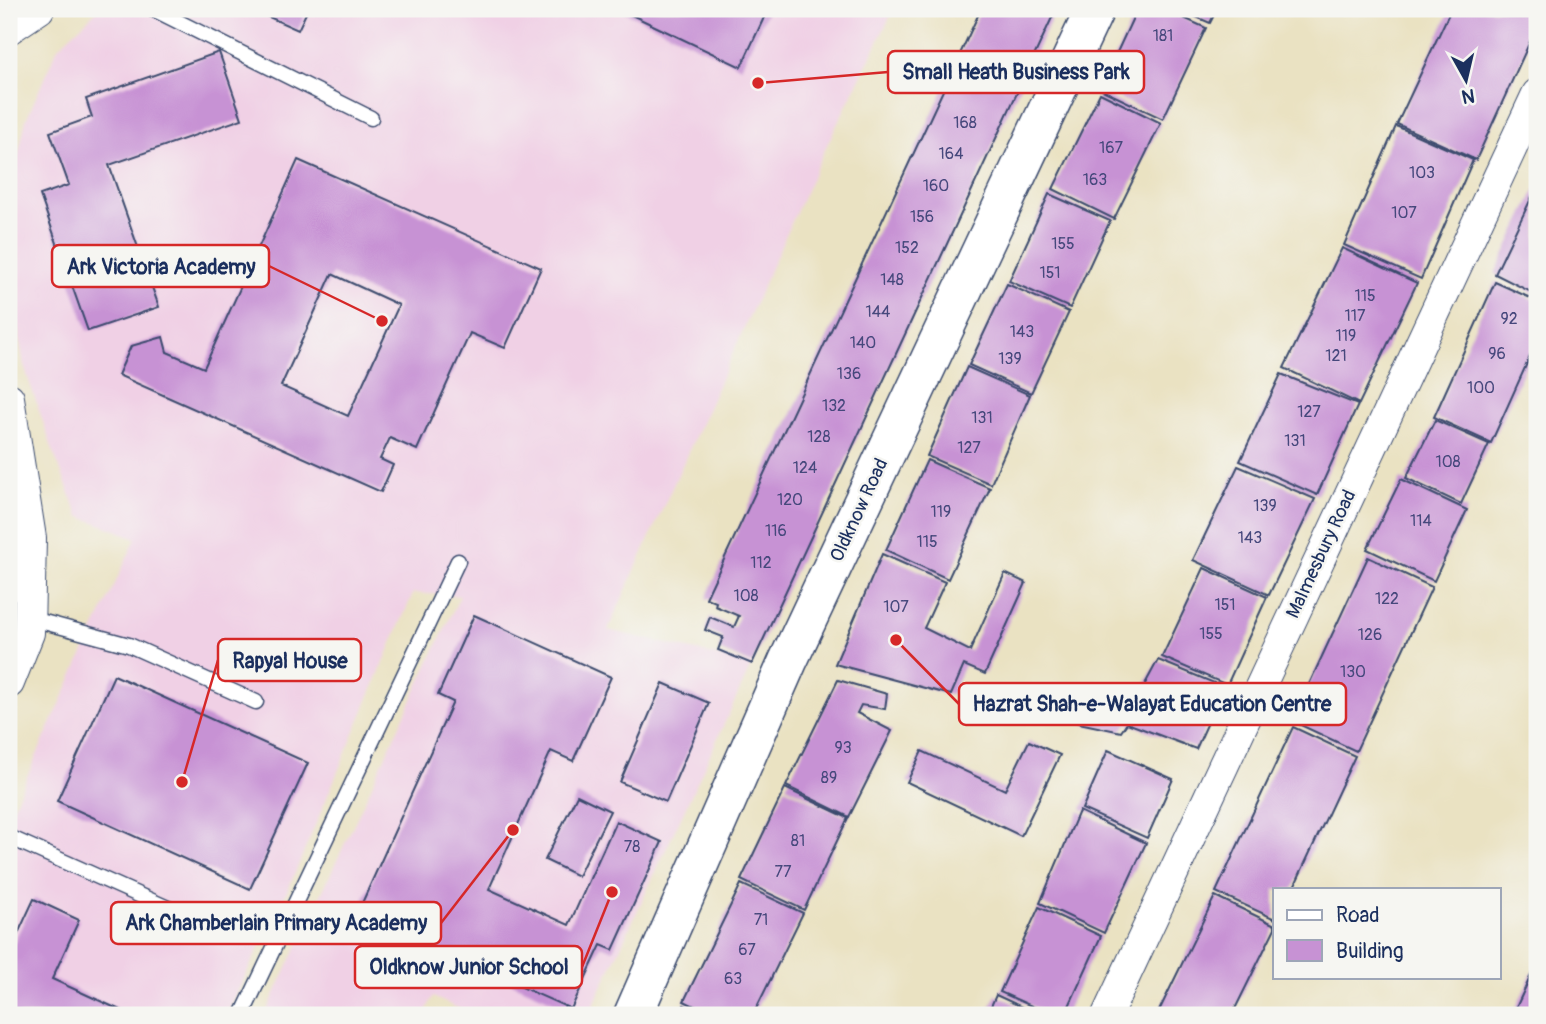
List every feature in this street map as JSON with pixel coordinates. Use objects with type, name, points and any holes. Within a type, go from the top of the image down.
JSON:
[{"type":"street","points":[[9,29],[39,9]]},
{"type":"street","name":"Oldknow Road","points":[[633,1015],[794,648],[1095,9]]},
{"type":"street","name":"Malmesbury Road","points":[[1107,1015],[1537,94]]},
{"type":"street","points":[[9,398],[31,538],[29,633],[9,683]]},
{"type":"lane","points":[[153,9],[371,118]]},
{"type":"lane","points":[[242,1015],[458,561]]},
{"type":"lane","points":[[29,618],[129,645],[256,702]]},
{"type":"lane","points":[[9,837],[199,922]]},
{"type":"shaded area","points":[[99,9],[894,9],[821,157],[608,630],[752,664],[589,1015],[473,1015],[433,997],[424,1015],[265,1015],[460,596],[413,593],[290,885],[226,1015],[9,1015],[9,816],[136,538],[79,516],[54,454],[24,366],[9,276],[9,224],[14,173],[26,120],[58,47]]},
{"type":"building","points":[[251,9],[308,9],[298,30]]},
{"type":"building","points":[[619,9],[768,9],[741,67]]},
{"type":"building","points":[[981,9],[1056,9],[752,664],[718,650],[723,637],[705,630],[710,617],[734,627],[739,616],[715,606],[716,602],[706,598]]},
{"type":"building","points":[[1137,9],[1164,9],[1206,28],[1163,119],[1100,89]]},
{"type":"building","points":[[1178,9],[1217,9],[1210,23]]},
{"type":"building","points":[[1451,9],[1537,9],[1537,26],[1476,160],[1397,124]]},
{"type":"building","points":[[219,52],[242,119],[109,165],[159,307],[88,331],[40,195],[69,185],[50,132],[92,117],[86,99]]},
{"type":"building","points":[[1100,93],[1161,123],[1114,219],[1053,189]]},
{"type":"building","points":[[1396,126],[1473,160],[1421,279],[1344,245]]},
{"type":"building","points":[[298,160],[541,268],[505,348],[470,333],[417,450],[390,438],[380,459],[393,465],[381,492],[118,375],[131,346],[163,337],[167,352],[204,368]],"holes":[[[332,274],[399,305],[348,416],[281,386]]]},
{"type":"building","points":[[1537,186],[1537,295],[1495,274]]},
{"type":"building","points":[[1049,194],[1110,221],[1070,308],[1009,281]]},
{"type":"building","points":[[1342,248],[1417,283],[1359,404],[1284,368]]},
{"type":"building","points":[[1495,282],[1537,301],[1537,341],[1491,443],[1434,417]]},
{"type":"building","points":[[1007,284],[1069,312],[1031,393],[969,365]]},
{"type":"building","points":[[967,367],[1030,395],[991,484],[927,456]]},
{"type":"building","points":[[1281,374],[1358,405],[1317,495],[1240,461]]},
{"type":"building","points":[[1435,420],[1489,444],[1461,504],[1406,478]]},
{"type":"building","points":[[927,460],[990,488],[948,579],[886,550]]},
{"type":"building","points":[[1238,466],[1315,499],[1269,595],[1193,560]]},
{"type":"building","points":[[1401,479],[1467,510],[1434,581],[1367,549]]},
{"type":"building","points":[[882,554],[945,582],[924,628],[970,651],[1005,573],[1026,583],[985,674],[964,665],[951,695],[835,664]]},
{"type":"building","points":[[1368,557],[1432,587],[1356,751],[1292,721]]},
{"type":"building","points":[[1204,568],[1267,597],[1227,685],[1162,657]]},
{"type":"building","points":[[474,615],[611,677],[573,761],[551,751],[489,889],[569,925],[616,821],[662,842],[613,950],[601,945],[571,1009],[447,954],[438,975],[348,934],[453,702],[438,695]]},
{"type":"building","points":[[1158,660],[1224,687],[1196,749],[1127,723],[1121,732],[1079,723],[1093,696],[1131,710]]},
{"type":"building","points":[[114,675],[308,763],[250,889],[57,801]]},
{"type":"building","points":[[838,680],[887,694],[885,709],[861,705],[857,713],[892,731],[849,817],[786,786]]},
{"type":"building","points":[[663,683],[709,703],[666,802],[620,782]]},
{"type":"building","points":[[1293,727],[1355,756],[1293,888],[1273,888],[1273,918],[1216,892]]},
{"type":"building","points":[[1029,741],[1060,755],[1021,836],[907,782],[922,751],[1005,790]]},
{"type":"building","points":[[1108,750],[1173,779],[1147,838],[1082,809]]},
{"type":"building","points":[[785,788],[848,818],[804,910],[741,880]]},
{"type":"building","points":[[577,795],[610,811],[578,876],[545,860]]},
{"type":"building","points":[[1079,811],[1146,843],[1104,933],[1040,903]]},
{"type":"building","points":[[741,884],[803,913],[753,1015],[713,1015],[684,1001]]},
{"type":"building","points":[[1215,896],[1273,924],[1273,932],[1232,1015],[1157,1015]]},
{"type":"building","points":[[34,899],[79,920],[52,979],[131,1015],[9,1015],[9,953]]},
{"type":"building","points":[[1039,907],[1101,936],[1065,1015],[1052,1015],[1000,992]]},
{"type":"building","points":[[1532,973],[1537,975],[1537,1015],[1515,1010]]},
{"type":"building","points":[[996,995],[1039,1015],[987,1015]]},
{"type":"building","points":[[684,1005],[706,1015],[679,1015]]},
{"type":"place","name":"Small Heath Business Park","points":[[758,83]]},
{"type":"place","name":"Ark Victoria Academy","points":[[382,321]]},
{"type":"place","name":"Hazrat Shah-e-Walayat Education Centre","points":[[896,640]]},
{"type":"place","name":"Rapyal House","points":[[182,782]]},
{"type":"place","name":"Ark Chamberlain Primary Academy","points":[[513,830]]},
{"type":"place","name":"Oldknow Junior School","points":[[612,892]]}]
